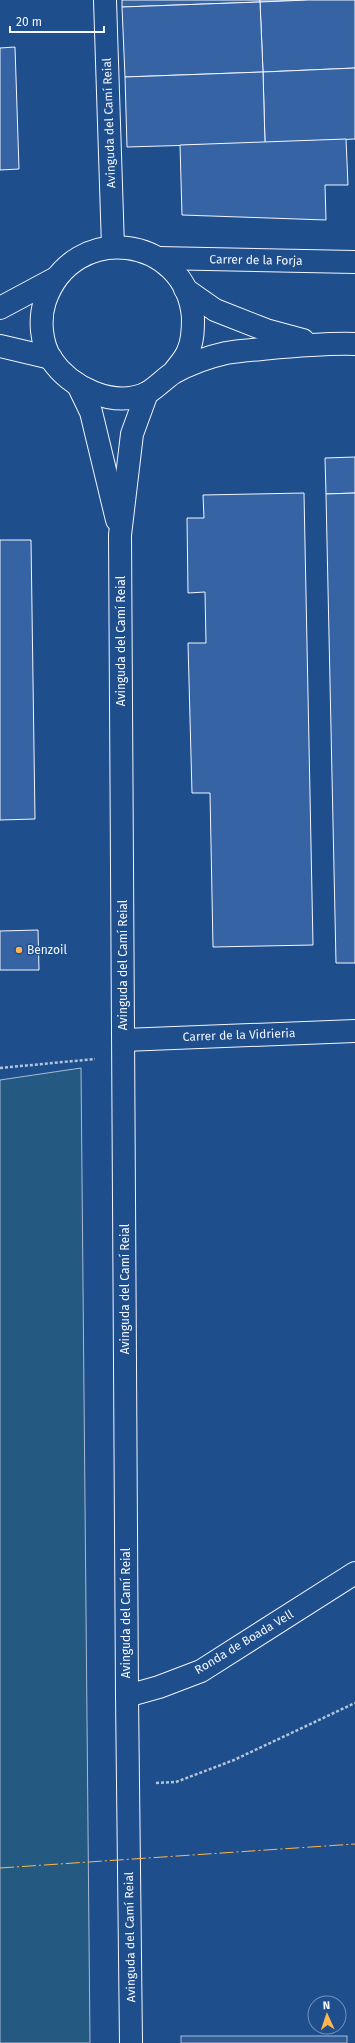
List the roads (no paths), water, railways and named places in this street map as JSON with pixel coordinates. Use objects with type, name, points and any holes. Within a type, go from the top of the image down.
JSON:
[{"type":"street","name":"Avinguda del Camí Reial","points":[[105,0],[113,247]]},
{"type":"street","points":[[173,373],[188,351],[194,329],[192,304],[180,279],[158,258],[133,248],[113,247],[87,253],[73,261],[56,278],[49,289],[43,307],[42,327],[44,343],[51,358],[62,373],[78,385],[104,397],[131,397],[147,393],[173,373],[205,359],[228,353],[314,343],[355,344]]},
{"type":"street","name":"Carrer de la Forja","points":[[158,258],[355,262]]},
{"type":"street","points":[[0,308],[56,278]]},
{"type":"street","points":[[185,289],[215,310],[234,318],[314,343]]},
{"type":"street","points":[[0,346],[51,358]]},
{"type":"street","name":"Avinguda del Camí Reial","points":[[78,385],[92,412],[120,535]]},
{"type":"street","name":"Avinguda del Camí Reial","points":[[131,2043],[127,1696],[120,535],[132,434],[147,393]]},
{"type":"street","name":"Carrer de la Vidrieria","points":[[124,1048],[355,1031]]},
{"type":"street","name":"Ronda de Boada Vell","points":[[127,1696],[159,1687],[201,1671],[355,1573]]},
{"type":"place","name":"Benzoil","points":[[19,950]]}]
